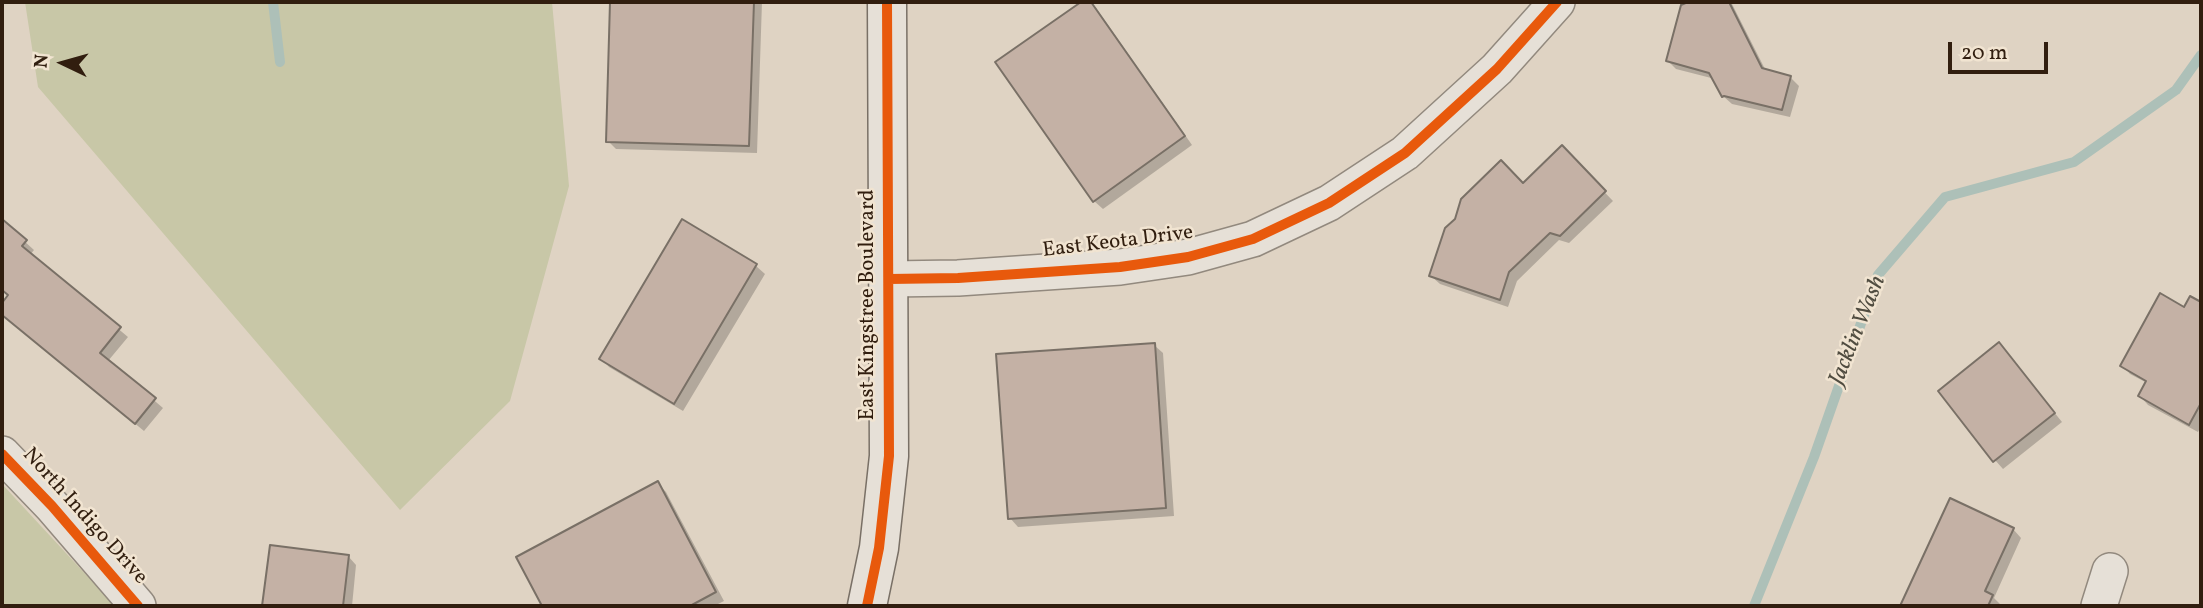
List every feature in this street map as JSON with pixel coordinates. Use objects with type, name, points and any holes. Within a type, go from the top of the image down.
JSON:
[{"type":"street","name":"East Kingstree Boulevard","points":[[867,606],[879,548],[889,456],[887,2]]},
{"type":"street","name":"East Keota Drive","points":[[889,279],[958,278],[1120,267],[1188,257],[1252,239],[1329,204],[1405,153],[1497,69],[1558,2]]},
{"type":"street","name":"North Indigo Drive","points":[[2,454],[52,506],[138,606]]},
{"type":"street","points":[[2099,606],[2110,571]]},
{"type":"green space","points":[[25,2],[552,2],[569,186],[510,401],[400,510],[38,87]]},
{"type":"green space","points":[[2,484],[115,606],[2,606]]},
{"type":"building","points":[[610,2],[754,2],[749,146],[606,142]]},
{"type":"building","points":[[1081,2],[1091,2],[1185,136],[1093,202],[995,62]]},
{"type":"building","points":[[1688,2],[1729,2],[1762,68],[1791,76],[1782,110],[1722,97],[1709,73],[1666,61],[1681,5]]},
{"type":"building","points":[[1562,145],[1606,191],[1560,236],[1550,233],[1509,272],[1500,300],[1429,276],[1445,228],[1455,219],[1461,199],[1501,160],[1523,183]]},
{"type":"building","points":[[2,219],[27,240],[22,246],[121,327],[100,353],[156,398],[135,424],[2,315],[2,303],[8,295],[2,290]]},
{"type":"building","points":[[682,219],[757,264],[674,404],[599,359]]},
{"type":"building","points":[[2160,293],[2184,307],[2190,296],[2201,302],[2201,403],[2189,425],[2138,396],[2146,381],[2120,366]]},
{"type":"building","points":[[1999,342],[2055,413],[1993,462],[1938,391]]},
{"type":"building","points":[[1155,343],[1166,508],[1008,519],[996,354]]},
{"type":"building","points":[[658,481],[716,592],[690,606],[542,606],[516,557]]},
{"type":"building","points":[[1950,498],[2014,528],[1985,591],[1993,595],[1988,606],[1900,606]]},
{"type":"building","points":[[270,545],[349,555],[343,606],[262,606]]},
{"type":"waterway","points":[[273,2],[280,62]]},
{"type":"waterway","name":"Jacklin Wash","points":[[1754,606],[1814,457],[1878,275],[1945,197],[2074,162],[2176,90],[2201,55]]},
{"type":"cycle path","points":[[867,606],[879,548],[889,456],[887,2]]},
{"type":"cycle path","points":[[889,279],[958,278],[1120,267],[1188,257],[1253,239],[1329,203],[1405,153],[1497,69],[1557,2]]},
{"type":"cycle path","points":[[2,454],[52,506],[138,606]]}]
